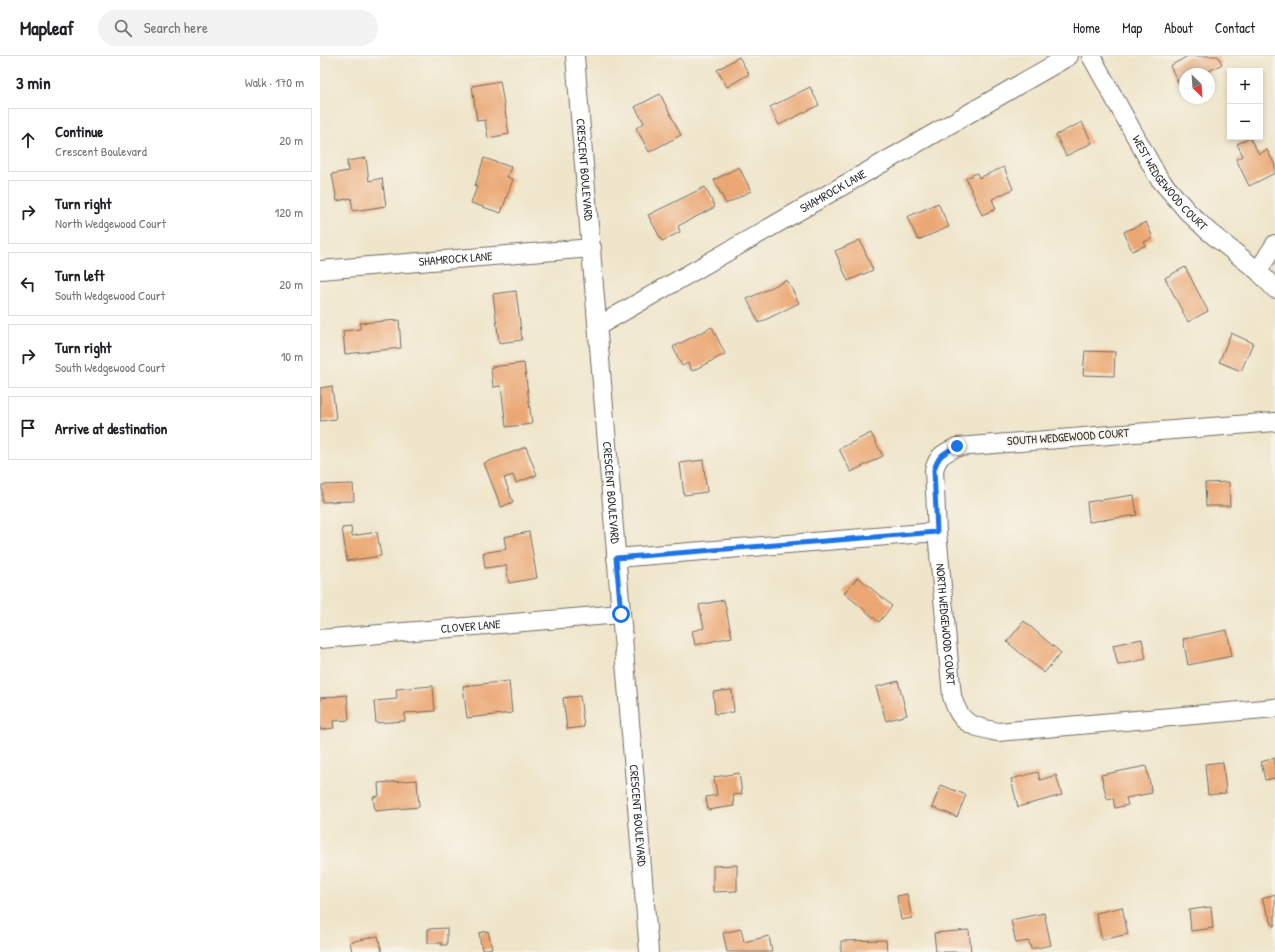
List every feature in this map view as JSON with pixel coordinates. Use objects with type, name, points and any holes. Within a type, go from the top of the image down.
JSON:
[{"type":"street","name":"CRESCENT BOULEVARD","points":[[575,56],[649,952]]},
{"type":"street","name":"SHAMROCK LANE","points":[[598,326],[1069,56]]},
{"type":"street","name":"WEST WEDGEWOOD COURT","points":[[1091,56],[1158,177],[1187,211],[1209,232],[1258,271],[1275,289]]},
{"type":"street","points":[[1258,271],[1275,244]]},
{"type":"street","name":"SHAMROCK LANE","points":[[320,270],[592,248]]},
{"type":"street","name":"SOUTH WEDGEWOOD COURT","points":[[937,532],[934,470],[936,461],[940,456],[957,446],[1275,422]]},
{"type":"street","points":[[616,558],[937,532]]},
{"type":"street","name":"NORTH WEDGEWOOD COURT","points":[[937,532],[952,696],[956,708],[969,724],[998,732],[1275,708]]},
{"type":"street","name":"CLOVER LANE","points":[[320,639],[621,614]]},
{"type":"building","points":[[1188,56],[1218,56],[1222,64],[1215,68],[1179,68],[1179,84],[1170,66]]},
{"type":"building","points":[[739,57],[749,74],[727,87],[717,70]]},
{"type":"building","points":[[500,81],[509,134],[488,138],[485,120],[477,121],[472,86]]},
{"type":"building","points":[[810,87],[819,105],[779,125],[770,107]]},
{"type":"building","points":[[660,94],[681,135],[649,152],[636,128],[644,123],[635,107]]},
{"type":"building","points":[[1082,122],[1092,143],[1066,156],[1056,135]]},
{"type":"building","points":[[1246,140],[1251,140],[1259,154],[1267,150],[1275,165],[1275,173],[1249,186],[1236,159],[1243,156],[1237,144]]},
{"type":"building","points":[[366,158],[369,181],[382,178],[386,206],[353,211],[351,198],[337,201],[332,174],[348,171],[347,161]]},
{"type":"building","points":[[484,158],[511,167],[507,177],[513,179],[501,213],[471,203],[477,187],[475,186]]},
{"type":"building","points":[[739,167],[751,191],[726,204],[714,180]]},
{"type":"building","points":[[1004,167],[1013,189],[992,199],[996,209],[982,215],[966,178],[977,173],[979,178]]},
{"type":"building","points":[[705,187],[715,207],[678,226],[680,232],[662,241],[648,215]]},
{"type":"building","points":[[938,203],[949,227],[918,240],[907,217]]},
{"type":"building","points":[[1146,222],[1153,238],[1144,242],[1146,245],[1132,251],[1124,232]]},
{"type":"building","points":[[860,240],[873,270],[848,281],[835,251]]},
{"type":"building","points":[[1185,267],[1208,311],[1188,322],[1165,278]]},
{"type":"building","points":[[787,280],[799,303],[759,323],[747,299]]},
{"type":"building","points":[[516,291],[522,340],[499,343],[493,294]]},
{"type":"building","points":[[399,320],[401,348],[345,354],[343,331],[360,329],[360,323]]},
{"type":"building","points":[[712,327],[725,354],[692,371],[688,363],[682,366],[673,347]]},
{"type":"building","points":[[1231,333],[1253,343],[1241,371],[1219,362]]},
{"type":"building","points":[[1085,351],[1115,352],[1114,376],[1083,375]]},
{"type":"building","points":[[524,363],[532,424],[506,427],[501,386],[493,387],[491,367]]},
{"type":"building","points":[[332,386],[336,419],[320,421],[320,388]]},
{"type":"building","points":[[871,433],[883,456],[851,472],[839,449]]},
{"type":"building","points":[[526,447],[537,475],[516,483],[513,475],[504,478],[513,502],[501,507],[484,463]]},
{"type":"building","points":[[703,460],[707,492],[684,495],[680,463]]},
{"type":"building","points":[[1229,482],[1230,506],[1206,506],[1205,483]]},
{"type":"building","points":[[353,484],[354,501],[322,502],[322,485]]},
{"type":"building","points":[[1134,495],[1137,515],[1089,522],[1087,502]]},
{"type":"building","points":[[351,527],[352,536],[377,532],[381,556],[347,561],[342,528]]},
{"type":"building","points":[[529,532],[537,578],[509,583],[506,565],[485,568],[483,553],[506,549],[504,537]]},
{"type":"building","points":[[858,577],[892,606],[879,622],[844,593]]},
{"type":"building","points":[[724,600],[732,637],[695,645],[692,631],[704,628],[699,605]]},
{"type":"building","points":[[1024,621],[1061,653],[1044,673],[1007,642]]},
{"type":"building","points":[[1227,630],[1232,656],[1188,665],[1183,639]]},
{"type":"building","points":[[1142,639],[1146,659],[1118,665],[1113,645]]},
{"type":"building","points":[[509,681],[512,713],[467,718],[463,686]]},
{"type":"building","points":[[898,681],[907,715],[886,721],[876,687]]},
{"type":"building","points":[[433,686],[435,711],[405,713],[405,721],[376,723],[374,701],[397,699],[396,689]]},
{"type":"building","points":[[732,690],[734,712],[715,714],[713,692]]},
{"type":"building","points":[[347,695],[349,720],[333,721],[334,728],[320,730],[320,698]]},
{"type":"building","points":[[580,696],[584,727],[567,729],[563,698]]},
{"type":"building","points":[[1275,758],[1275,778],[1265,780],[1261,762]]},
{"type":"building","points":[[1223,762],[1226,793],[1208,795],[1205,764]]},
{"type":"building","points":[[1146,766],[1152,793],[1126,798],[1128,805],[1115,808],[1113,798],[1107,799],[1101,775]]},
{"type":"building","points":[[1038,772],[1040,780],[1056,775],[1062,795],[1018,807],[1011,779]]},
{"type":"building","points":[[739,773],[742,794],[733,795],[734,806],[708,810],[706,797],[717,795],[714,777]]},
{"type":"building","points":[[417,780],[419,807],[375,811],[373,797],[379,796],[378,783]]},
{"type":"building","points":[[941,785],[966,795],[957,817],[932,807]]},
{"type":"building","points":[[737,865],[737,891],[713,892],[713,866]]},
{"type":"building","points":[[907,894],[912,918],[901,920],[897,896]]},
{"type":"building","points":[[1275,894],[1275,925],[1273,926],[1262,899]]},
{"type":"building","points":[[1122,907],[1128,934],[1102,940],[1096,913]]},
{"type":"building","points":[[1211,907],[1213,928],[1191,931],[1189,910]]},
{"type":"building","points":[[1044,913],[1051,945],[1031,949],[1029,941],[1016,943],[1011,920]]},
{"type":"building","points":[[447,928],[447,945],[441,945],[442,943],[428,943],[428,929]]},
{"type":"building","points":[[741,929],[744,942],[769,936],[772,952],[727,952],[723,933]]},
{"type":"building","points":[[969,930],[971,952],[936,952],[934,933]]},
{"type":"building","points":[[488,931],[492,948],[482,950],[479,933]]},
{"type":"building","points":[[378,936],[382,952],[352,952],[350,942]]},
{"type":"building","points":[[886,940],[887,952],[841,952],[841,941]]},
{"type":"route","points":[[621,614],[616,558],[937,532],[934,470],[936,461],[940,456],[957,446]]}]
